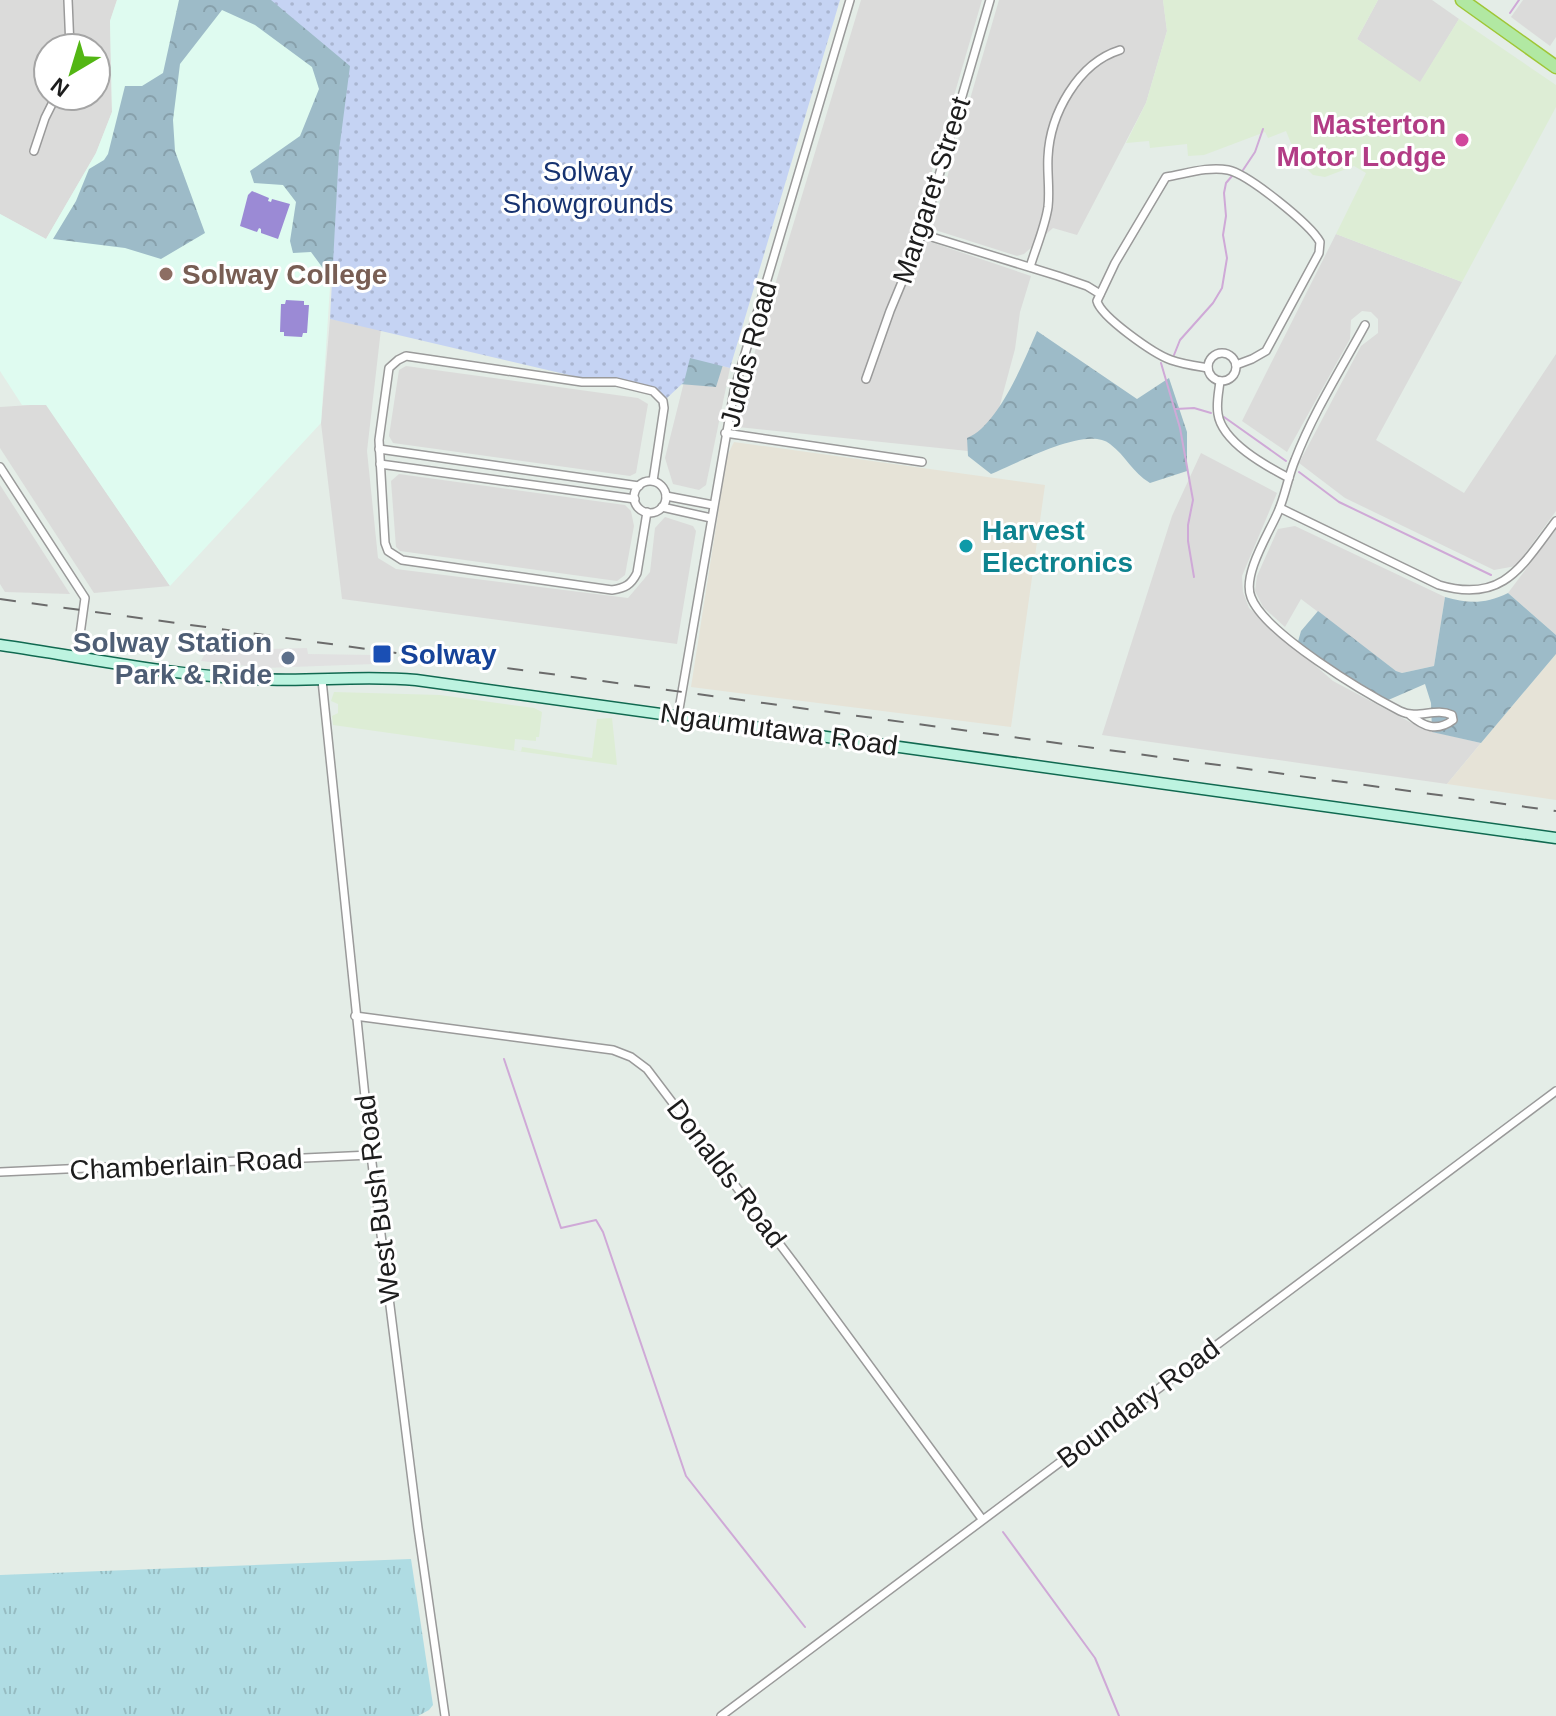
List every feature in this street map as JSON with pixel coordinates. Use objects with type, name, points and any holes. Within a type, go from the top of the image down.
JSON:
[{"type":"highway","points":[[1462,0],[1556,67]]},
{"type":"main road","name":"Ngaumutawa Road","points":[[0,645],[167,670],[253,679],[404,679],[1556,838]]},
{"type":"street","points":[[68,0],[69,32]]},
{"type":"street","name":"Judds Road","points":[[678,715],[734,391],[850,0]]},
{"type":"street","name":"Margaret Street","points":[[866,379],[922,234],[990,0]]},
{"type":"street","points":[[1030,267],[1048,208],[1051,129],[1062,104],[1077,82],[1103,55],[1120,50]]},
{"type":"street","points":[[34,151],[48,112]]},
{"type":"street","points":[[1208,368],[1174,361],[1150,349],[1098,306],[1100,294],[1166,177],[1214,169],[1233,171],[1305,223],[1320,242],[1319,253],[1274,339],[1259,356],[1236,365]]},
{"type":"street","points":[[922,234],[1087,286],[1100,294]]},
{"type":"street","points":[[1365,325],[1306,435],[1248,586],[1256,607],[1323,665],[1428,727],[1438,728],[1453,720],[1452,715],[1444,711],[1410,715]]},
{"type":"street","points":[[1223,353],[1232,357],[1236,365],[1232,377],[1220,381],[1212,377],[1208,368],[1210,359],[1223,353]]},
{"type":"street","points":[[647,512],[634,580],[612,590],[402,560],[388,551],[385,543],[379,428],[389,368],[406,356],[582,382],[616,382],[653,391],[663,401],[664,408],[653,481]]},
{"type":"street","points":[[1220,381],[1218,416],[1225,431],[1265,466],[1289,478]]},
{"type":"street","points":[[725,433],[922,462]]},
{"type":"street","points":[[379,449],[639,486],[653,481]]},
{"type":"street","points":[[426,468],[427,457]]},
{"type":"street","points":[[380,464],[635,499]]},
{"type":"street","points":[[492,478],[494,465]]},
{"type":"street","points":[[0,467],[85,598],[77,656]]},
{"type":"street","points":[[558,487],[559,475]]},
{"type":"street","points":[[639,486],[635,499],[637,506],[647,512],[656,512],[662,507],[666,496],[662,487],[653,481]]},
{"type":"street","points":[[666,496],[713,505]]},
{"type":"street","points":[[662,507],[711,518]]},
{"type":"street","points":[[1280,508],[1439,585],[1461,592],[1498,586],[1515,574],[1556,521]]},
{"type":"street","name":"West Bush Road","points":[[322,680],[371,1155],[445,1716]]},
{"type":"street","name":"Donalds Road","points":[[355,1016],[613,1050],[631,1057],[647,1069],[982,1519]]},
{"type":"street","name":"Boundary Road","points":[[721,1716],[1556,1091]]},
{"type":"street","name":"Chamberlain Road","points":[[0,1172],[371,1155]]},
{"type":"shaded area","points":[[0,0],[117,0],[110,21],[110,32],[32,32],[32,112],[112,112],[96,153],[46,239],[0,214]]},
{"type":"shaded area","name":"Solway College","points":[[117,0],[271,0],[350,66],[339,151],[321,423],[170,586],[46,405],[22,405],[0,371],[0,214],[46,239],[96,153],[112,112],[110,21]]},
{"type":"shaded area","points":[[861,0],[982,0],[913,236],[1031,276],[987,453],[738,427],[743,391]]},
{"type":"shaded area","points":[[999,0],[1163,0],[1167,31],[1146,103],[1077,235],[1053,228],[1024,254],[1017,256],[932,229]]},
{"type":"shaded area","points":[[1163,0],[1378,0],[1357,39],[1420,82],[1459,19],[1556,85],[1556,107],[1462,282],[1336,234],[1366,173],[1354,166],[1325,177],[1313,175],[1306,168],[1301,151],[1295,153],[1286,131],[1268,138],[1265,132],[1204,155],[1188,156],[1187,144],[1150,148],[1149,141],[1126,143],[1146,103],[1167,31]]},
{"type":"shaded area","points":[[1378,0],[1432,0],[1459,19],[1420,83],[1357,39]]},
{"type":"shaded area","points":[[1523,0],[1556,0],[1556,37],[1550,46],[1511,17]]},
{"type":"shaded area","points":[[252,191],[269,198],[268,201],[272,199],[290,204],[278,239],[261,233],[259,228],[257,232],[240,226],[248,195]]},
{"type":"shaded area","points":[[1336,234],[1462,282],[1376,440],[1464,493],[1556,354],[1556,511],[1516,566],[1494,570],[1345,498],[1299,463],[1361,346],[1378,333],[1378,319],[1371,312],[1362,311],[1351,320],[1350,339],[1287,452],[1242,421]]},
{"type":"shaded area","points":[[286,300],[304,301],[304,305],[309,305],[307,333],[303,333],[302,337],[284,336],[284,332],[280,332],[281,304],[285,304]]},
{"type":"shaded area","points":[[330,319],[381,329],[367,451],[378,558],[396,569],[628,598],[650,572],[655,528],[665,517],[693,526],[696,531],[677,644],[342,599],[321,423]]},
{"type":"shaded area","points":[[690,358],[730,368],[706,485],[699,490],[673,484],[665,458]]},
{"type":"shaded area","points":[[406,366],[638,398],[648,404],[636,473],[630,476],[393,443],[389,436],[399,370]]},
{"type":"shaded area","points":[[46,404],[170,586],[94,593],[0,448],[0,407]]},
{"type":"shaded area","points":[[734,442],[1045,485],[1011,727],[691,687],[727,456]]},
{"type":"shaded area","points":[[1201,453],[1277,493],[1242,576],[1243,592],[1249,608],[1333,681],[1425,730],[1481,743],[1447,784],[1102,735],[1172,516]]},
{"type":"shaded area","points":[[399,474],[625,505],[631,511],[634,526],[625,575],[617,581],[400,551],[396,547],[391,481]]},
{"type":"shaded area","points":[[0,485],[70,594],[5,592],[0,584]]},
{"type":"shaded area","points":[[1295,526],[1445,597],[1434,666],[1402,673],[1396,671],[1301,599],[1285,627],[1263,607],[1255,591],[1257,576],[1278,529]]},
{"type":"shaded area","points":[[1556,529],[1556,635],[1508,593]]},
{"type":"shaded area","name":"Solway Station Park & Ride","points":[[210,644],[269,649],[307,648],[308,654],[373,655],[374,664],[264,668],[201,661]]},
{"type":"shaded area","points":[[1556,654],[1556,800],[1447,784],[1481,743]]},
{"type":"shaded area","points":[[334,692],[440,695],[534,708],[542,712],[539,737],[536,741],[515,739],[514,750],[517,751],[333,725],[332,716],[338,713],[338,704],[331,701]]},
{"type":"shaded area","points":[[612,718],[617,765],[521,751],[522,747],[592,758],[597,719]]},
{"type":"green space","points":[[179,0],[296,0],[727,352],[716,387],[655,382],[339,290],[311,252],[293,253],[290,241],[296,202],[283,185],[254,183],[250,171],[300,136],[319,89],[312,67],[255,25],[222,10],[180,64],[173,120],[175,151],[205,233],[161,259],[125,248],[53,239],[76,201],[89,169],[108,154],[125,86],[142,86],[163,73]]},
{"type":"green space","name":"Solway Showgrounds","points":[[271,0],[840,0],[730,368],[690,358],[684,382],[667,398],[330,319],[339,151],[350,66]]},
{"type":"green space","points":[[1037,331],[1137,399],[1169,378],[1187,432],[1187,471],[1150,483],[1116,449],[1099,439],[1085,439],[1051,448],[991,474],[968,456],[967,438],[978,431],[999,407]]},
{"type":"green space","points":[[1508,593],[1556,635],[1556,654],[1481,743],[1432,732],[1431,703],[1425,684],[1386,701],[1357,690],[1297,645],[1301,631],[1318,611],[1396,671],[1402,673],[1434,666],[1445,597],[1477,602]]},
{"type":"green space","points":[[411,1559],[433,1705],[418,1716],[0,1716],[0,1575]]},
{"type":"waterway","points":[[1510,13],[1519,0]]},
{"type":"waterway","points":[[1243,170],[1255,152],[1263,129]]},
{"type":"waterway","points":[[1174,355],[1180,340],[1213,303],[1222,288],[1227,258],[1223,235],[1226,216],[1224,193],[1226,183],[1232,176]]},
{"type":"waterway","points":[[1161,363],[1180,428],[1193,500],[1188,541],[1194,577]]},
{"type":"waterway","points":[[1176,409],[1194,408],[1211,413]]},
{"type":"waterway","points":[[1224,417],[1286,461]]},
{"type":"waterway","points":[[1299,472],[1339,502],[1491,575]]},
{"type":"waterway","points":[[504,1059],[561,1228],[596,1220],[603,1232],[686,1476],[805,1627]]},
{"type":"waterway","points":[[1003,1532],[1095,1658],[1119,1716]]},
{"type":"railway","points":[[0,599],[1556,811]]},
{"type":"place","name":"Masterton Motor Lodge","points":[[1462,140]]},
{"type":"place","name":"Solway College","points":[[166,274]]},
{"type":"place","name":"Harvest Electronics","points":[[966,546]]},
{"type":"place","name":"Solway","points":[[382,654]]},
{"type":"place","name":"Solway Station Park & Ride","points":[[288,658]]}]
